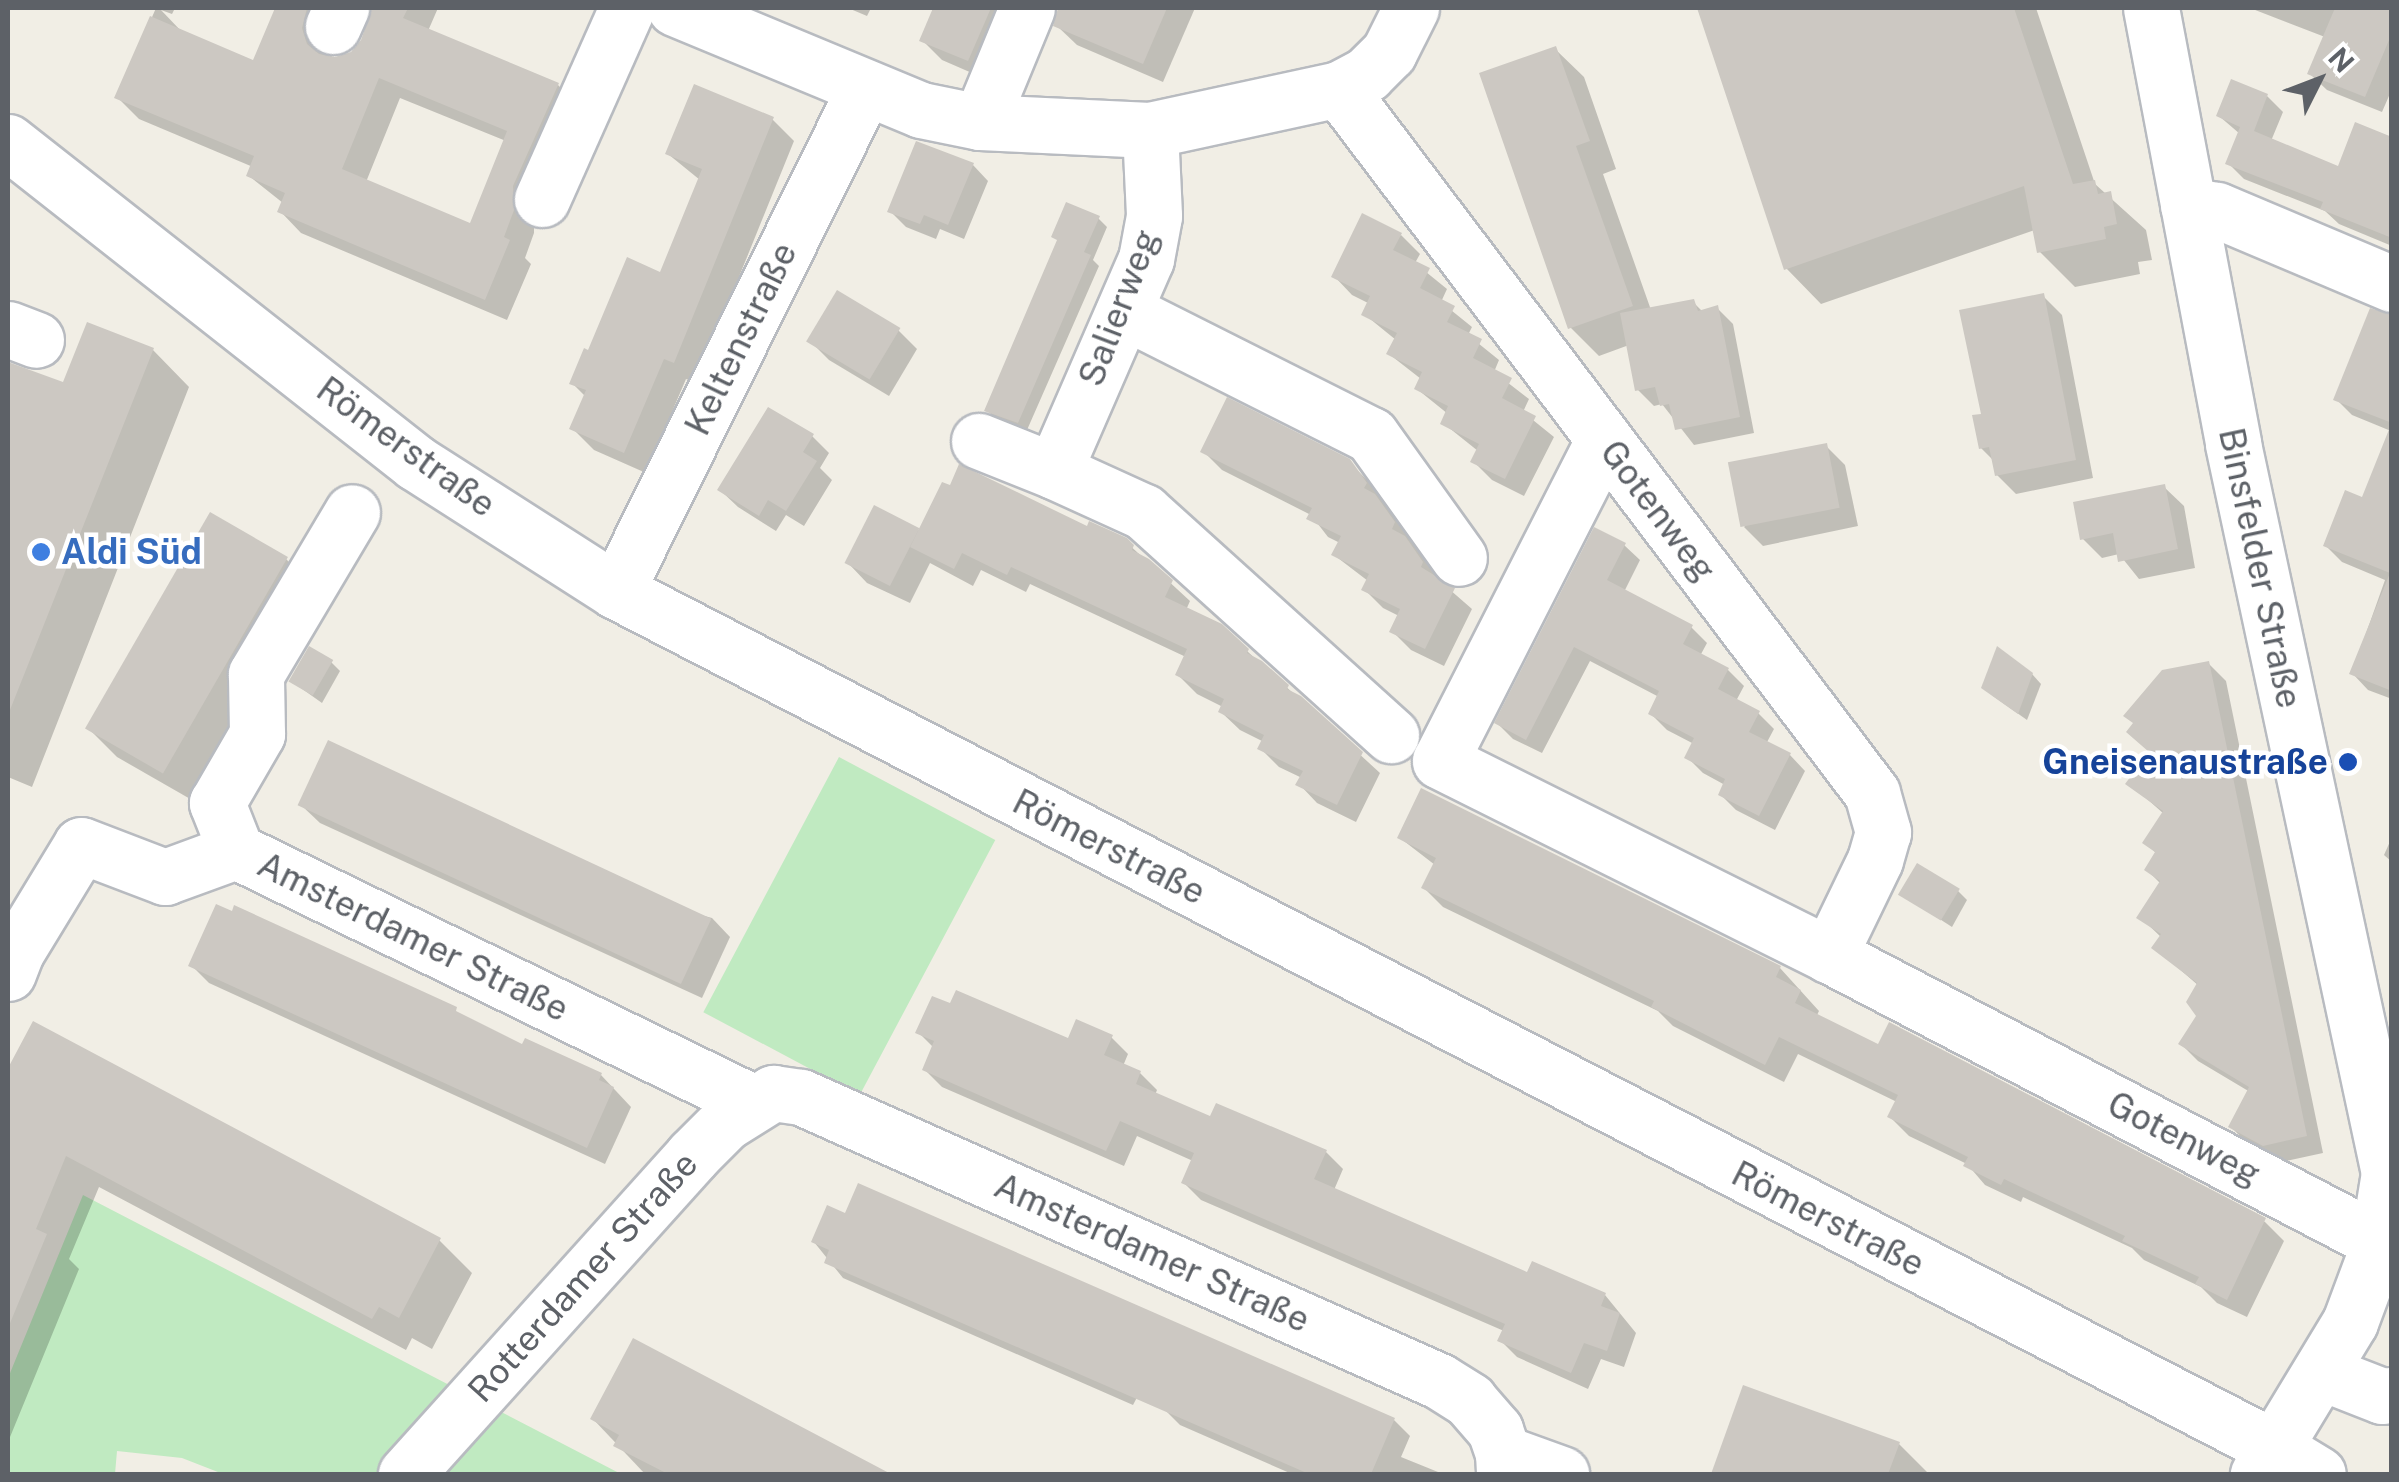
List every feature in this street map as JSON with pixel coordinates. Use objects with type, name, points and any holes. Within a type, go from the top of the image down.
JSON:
[{"type":"street","points":[[542,200],[627,8]]},
{"type":"street","points":[[674,8],[921,110],[980,122],[1150,130],[1339,89],[1367,74],[1389,52],[1411,8]]},
{"type":"street","points":[[980,122],[1027,8]]},
{"type":"street","name":"Binsfelder Straße","points":[[2150,8],[2233,444],[2390,1173],[2382,1251],[2323,1373],[2284,1466]]},
{"type":"street","name":"Keltenstraße","points":[[616,590],[865,88]]},
{"type":"street","name":"Gotenweg","points":[[1339,89],[1872,793],[1883,832],[1875,860],[1829,954]]},
{"type":"street","name":"Salierweg","points":[[1064,447],[1146,259],[1154,216],[1150,130]]},
{"type":"street","name":"Römerstraße","points":[[8,142],[416,463],[616,590],[2284,1466]]},
{"type":"street","points":[[2188,205],[2217,210],[2392,284]]},
{"type":"street","points":[[1124,311],[1371,435],[1459,558]]},
{"type":"street","name":"Gotenweg","points":[[1604,439],[1440,760],[1829,954],[2382,1251]]},
{"type":"street","points":[[979,441],[1064,447],[1144,512],[1391,735]]},
{"type":"street","points":[[8,973],[16,952],[82,845],[165,876],[236,851],[217,803],[257,734],[256,674],[352,512]]},
{"type":"street","name":"Amsterdamer Straße","points":[[236,851],[762,1098],[801,1097],[1439,1381],[1469,1400],[1495,1430],[1503,1464],[1560,1474]]},
{"type":"street","name":"Rotterdamer Straße","points":[[406,1474],[692,1156],[762,1098]]},
{"type":"street","points":[[2323,1373],[2382,1396],[2392,1395]]},
{"type":"green space","points":[[839,757],[995,840],[860,1095],[703,1012]]},
{"type":"green space","points":[[83,1195],[621,1474],[223,1474],[182,1458],[117,1451],[115,1474],[8,1474],[8,1378]]},
{"type":"building","points":[[275,8],[307,8],[302,28],[307,44],[319,54],[335,57],[351,52],[361,40],[372,8],[408,8],[403,18],[559,83],[513,186],[514,210],[504,237],[510,240],[485,300],[277,212],[285,193],[246,176],[254,156],[114,98],[150,16],[253,60]],"holes":[[[379,78],[507,131],[470,223],[342,169]]]},
{"type":"building","points":[[933,8],[991,8],[968,61],[919,41]]},
{"type":"building","points":[[1058,8],[1167,8],[1143,64],[1053,26]]},
{"type":"building","points":[[1697,8],[2014,8],[2073,184],[2095,180],[2098,194],[2111,191],[2117,224],[2104,227],[2106,239],[2037,253],[2024,186],[1784,270]]},
{"type":"building","points":[[2335,8],[2392,8],[2392,33],[2365,97],[2307,74]]},
{"type":"building","points":[[1556,46],[1590,141],[1576,146],[1633,306],[1568,329],[1479,73]]},
{"type":"building","points":[[2231,79],[2268,94],[2254,131],[2338,166],[2355,122],[2392,137],[2392,238],[2320,209],[2323,202],[2225,164],[2240,127],[2216,116]]},
{"type":"building","points":[[694,84],[774,117],[674,363],[664,359],[624,453],[569,429],[586,390],[569,384],[584,348],[588,350],[627,257],[660,272],[702,169],[665,154]]},
{"type":"building","points":[[916,141],[974,163],[948,225],[924,215],[920,224],[887,212]]},
{"type":"building","points":[[1066,202],[1100,216],[1084,252],[1091,255],[1018,423],[984,411],[1057,240],[1051,237]]},
{"type":"building","points":[[1362,213],[1402,233],[1393,250],[1430,268],[1420,288],[1455,306],[1447,322],[1482,339],[1473,358],[1512,378],[1502,398],[1536,416],[1505,479],[1470,462],[1479,444],[1440,424],[1448,406],[1414,389],[1422,372],[1386,354],[1397,333],[1361,315],[1370,296],[1331,277]]},
{"type":"building","points":[[837,290],[900,328],[870,380],[806,341]]},
{"type":"building","points":[[2044,293],[2076,460],[1995,476],[1989,447],[1979,449],[1972,415],[1981,414],[1959,310]]},
{"type":"building","points":[[1694,299],[1698,311],[1718,305],[1740,417],[1675,430],[1669,404],[1660,406],[1655,387],[1635,391],[1620,313]]},
{"type":"building","points":[[2370,308],[2392,315],[2392,423],[2333,400]]},
{"type":"building","name":"Aldi Süd","points":[[87,322],[154,348],[8,715],[8,362],[63,382]]},
{"type":"building","points":[[1227,397],[1350,459],[1367,483],[1364,488],[1375,494],[1395,522],[1392,529],[1405,536],[1423,562],[1421,567],[1455,588],[1425,649],[1389,632],[1400,609],[1361,590],[1369,574],[1331,555],[1341,536],[1306,519],[1312,508],[1200,452]]},
{"type":"building","points":[[768,407],[814,434],[803,452],[817,461],[786,511],[768,500],[759,516],[717,490]]},
{"type":"building","points":[[2390,427],[2392,691],[2349,674],[2390,573],[2323,546],[2345,490],[2362,497]]},
{"type":"building","points":[[1827,443],[1840,508],[1740,527],[1728,462]]},
{"type":"building","points":[[959,464],[1087,526],[1089,521],[1127,538],[1134,545],[1132,550],[1173,580],[1165,597],[1222,624],[1249,649],[1247,653],[1262,661],[1289,685],[1287,689],[1301,696],[1363,752],[1337,805],[1295,785],[1303,771],[1257,749],[1264,735],[1218,712],[1224,699],[1175,675],[1187,649],[1011,567],[1007,575],[962,553],[954,569],[910,547],[942,482],[950,485]]},
{"type":"building","points":[[2165,484],[2178,549],[2118,562],[2113,533],[2080,540],[2073,502]]},
{"type":"building","points":[[874,505],[919,528],[890,586],[844,563]]},
{"type":"building","points":[[210,512],[288,557],[163,774],[85,729]]},
{"type":"building","points":[[1594,527],[1626,543],[1607,580],[1693,625],[1683,644],[1729,668],[1718,689],[1760,711],[1749,732],[1791,753],[1759,816],[1718,795],[1725,779],[1684,758],[1694,738],[1648,714],[1659,691],[1574,647],[1526,740],[1494,723]]},
{"type":"building","points":[[309,646],[333,660],[313,696],[288,682]]},
{"type":"building","points":[[1997,646],[2033,673],[2018,714],[1981,688]]},
{"type":"building","points":[[2209,661],[2307,1136],[2263,1146],[2228,1127],[2249,1087],[2178,1044],[2196,1016],[2186,1002],[2197,983],[2151,948],[2161,934],[2136,918],[2160,881],[2144,870],[2155,852],[2142,843],[2163,811],[2125,784],[2149,752],[2126,732],[2133,723],[2123,716],[2162,670]]},
{"type":"building","points":[[328,740],[711,919],[681,984],[298,805]]},
{"type":"building","points":[[1421,788],[1781,966],[1776,977],[1801,990],[1795,1003],[1878,1044],[1889,1022],[2266,1218],[2227,1300],[2195,1284],[2199,1277],[2122,1241],[2125,1236],[2004,1179],[2001,1185],[1963,1166],[1968,1157],[1887,1117],[1898,1095],[1779,1037],[1765,1065],[1651,1007],[1654,1001],[1421,888],[1436,858],[1397,838]]},
{"type":"building","points":[[1917,863],[1960,889],[1941,920],[1898,895]]},
{"type":"building","points":[[216,904],[232,911],[234,905],[457,1007],[456,1011],[522,1044],[525,1038],[602,1073],[599,1080],[614,1087],[587,1148],[188,966]]},
{"type":"building","points":[[956,990],[1068,1038],[1076,1019],[1113,1035],[1104,1055],[1141,1071],[1136,1084],[1210,1116],[1216,1103],[1327,1150],[1314,1179],[1527,1272],[1532,1261],[1606,1293],[1601,1306],[1620,1313],[1607,1351],[1584,1343],[1571,1373],[1497,1341],[1505,1324],[1181,1183],[1194,1153],[1120,1121],[1106,1151],[922,1070],[934,1041],[915,1033],[932,996],[950,1003]]},
{"type":"building","points":[[33,1021],[441,1238],[399,1318],[379,1307],[372,1319],[66,1156],[36,1229],[47,1234],[8,1328],[8,1068]]},
{"type":"building","points":[[858,1183],[1395,1418],[1371,1474],[1309,1474],[824,1263],[829,1250],[811,1242],[827,1205],[845,1213]]},
{"type":"building","points":[[633,1338],[891,1474],[668,1474],[613,1446],[619,1435],[590,1419]]},
{"type":"building","points":[[1743,1385],[1900,1442],[1888,1474],[1711,1474]]},
{"type":"place","name":"Aldi Süd","points":[[41,552]]},
{"type":"place","name":"Gneisenaustraße","points":[[2348,762]]}]
